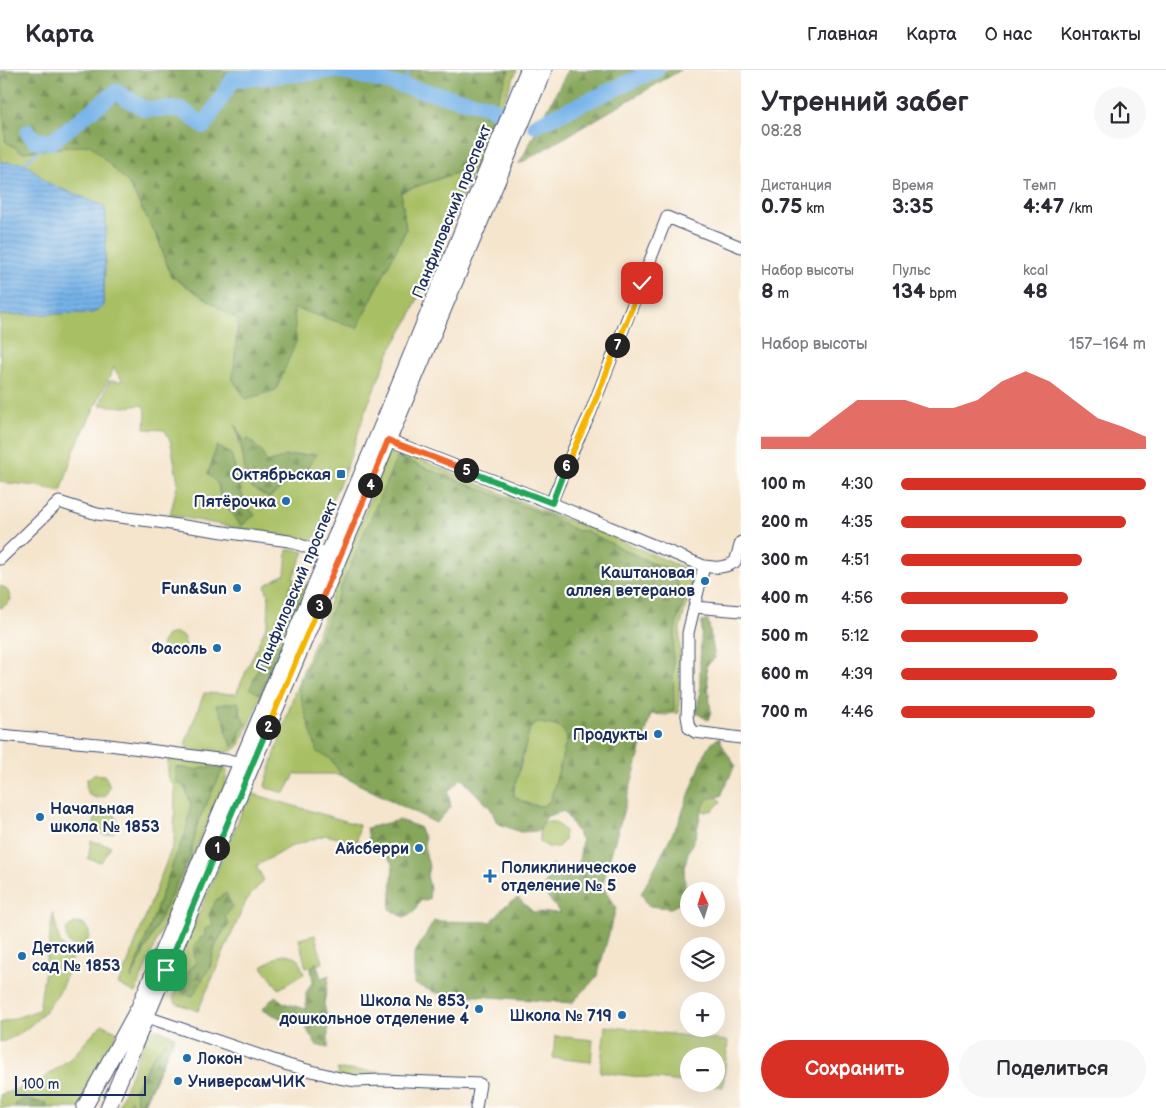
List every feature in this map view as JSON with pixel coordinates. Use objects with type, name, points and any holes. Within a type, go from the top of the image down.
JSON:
[{"type":"main road","name":"Панфиловский проспект","points":[[84,1108],[138,1007],[385,420],[528,70]]},
{"type":"main road","name":"Панфиловский проспект","points":[[108,1108],[544,70]]},
{"type":"street","points":[[552,503],[590,414],[667,217],[741,247]]},
{"type":"street","points":[[388,440],[552,503],[704,566],[717,568],[729,566],[735,562],[741,542]]},
{"type":"street","points":[[0,559],[59,502],[97,514],[289,541],[328,555]]},
{"type":"street","points":[[704,566],[688,633],[688,728],[695,732],[741,738]]},
{"type":"street","points":[[694,607],[741,611]]},
{"type":"street","points":[[0,735],[109,745],[241,762]]},
{"type":"street","points":[[147,1017],[292,1067],[339,1078],[356,1081],[382,1080],[480,1084],[476,1108]]},
{"type":"green space","points":[[0,70],[6,141],[22,152],[90,144],[129,184],[159,241],[171,276],[239,320],[233,380],[296,342],[293,307],[357,328],[406,230],[401,192],[470,168],[509,70],[517,70],[409,319],[390,351],[365,412],[348,464],[316,536],[306,541],[170,515],[178,482],[171,443],[165,430],[145,429],[146,409],[141,405],[125,407],[100,405],[109,381],[123,381],[114,367],[75,448],[61,492],[37,486],[0,482],[0,315],[92,313],[103,307],[106,214],[104,206],[49,184],[25,163],[0,162]],"holes":[[[236,427],[244,441],[266,463],[285,456],[316,454],[309,465],[269,498],[251,486],[245,471]],[[217,446],[231,454],[244,502],[255,515],[241,525],[221,501],[218,484],[208,474]]]},
{"type":"green space","points":[[2,70],[509,70],[470,168],[401,192],[406,230],[357,328],[294,308],[296,342],[276,390],[246,399],[233,380],[238,320],[171,276],[159,241],[129,184],[90,145],[22,152],[5,141]]},
{"type":"green space","points":[[568,70],[681,70],[519,164]]},
{"type":"green space","points":[[235,425],[244,441],[249,439],[261,451],[267,463],[285,456],[317,454],[309,465],[307,477],[298,475],[269,498],[251,487],[245,471],[242,450]]},
{"type":"green space","points":[[217,446],[231,454],[244,502],[255,515],[241,526],[221,501],[218,484],[208,474]]},
{"type":"green space","points":[[402,452],[553,515],[591,528],[689,570],[693,581],[680,628],[679,713],[666,715],[651,714],[673,648],[676,625],[684,601],[672,569],[651,563],[586,531],[577,531],[549,516],[397,457],[331,759],[342,776],[336,774],[295,774],[285,793],[266,788],[265,785],[294,694],[386,458],[389,453]]},
{"type":"green space","points":[[397,457],[549,516],[577,531],[586,531],[651,563],[672,569],[684,601],[676,625],[673,648],[674,711],[651,714],[602,886],[616,908],[597,977],[572,1003],[437,993],[414,984],[414,954],[434,921],[491,922],[505,906],[518,898],[533,912],[560,913],[543,891],[551,864],[577,878],[582,840],[564,811],[547,816],[539,831],[520,832],[497,823],[491,809],[461,778],[448,792],[451,807],[436,823],[342,776],[331,759],[317,752],[298,688]],"holes":[[[541,723],[561,729],[566,734],[567,739],[551,799],[546,805],[538,806],[524,802],[514,796],[514,789],[530,728],[535,724]]]},
{"type":"green space","points":[[287,550],[304,552],[293,578],[309,586],[240,745],[229,752],[223,753],[190,750],[186,747],[186,742],[204,693],[236,694],[268,622],[269,599],[265,585],[285,574]],"holes":[[[273,640],[281,645],[260,694],[258,668],[268,645]],[[241,715],[246,724],[240,732],[238,742],[234,746],[227,737],[225,721]]]},
{"type":"green space","points":[[295,580],[302,591],[298,604],[284,626],[279,626],[277,618],[283,611],[292,611],[288,595]]},
{"type":"green space","points":[[0,586],[6,589],[11,600],[0,608]]},
{"type":"green space","points":[[708,620],[715,658],[706,666],[711,712],[708,720],[696,713],[700,694],[702,622]]},
{"type":"green space","points":[[176,633],[184,637],[186,646],[181,654],[173,657],[163,654],[161,644],[167,635]]},
{"type":"green space","points":[[273,640],[281,645],[260,694],[250,689],[268,645]]},
{"type":"green space","points":[[238,702],[241,715],[246,724],[240,732],[238,742],[233,747],[227,737],[225,721],[216,705]]},
{"type":"green space","points":[[541,723],[561,729],[566,734],[567,739],[551,799],[546,805],[538,806],[524,802],[514,796],[514,789],[530,728],[535,724]]},
{"type":"green space","points":[[719,737],[735,765],[721,796],[707,799],[701,812],[696,835],[684,868],[685,882],[680,882],[680,903],[671,908],[649,906],[641,894],[679,821],[707,748]]},
{"type":"green space","points":[[168,755],[223,764],[227,771],[225,784],[188,865],[135,993],[118,984],[174,842],[175,786],[168,778]],"holes":[[[176,767],[198,770],[223,769],[198,822],[190,856],[134,973],[186,832],[191,804]]]},
{"type":"green space","points":[[176,767],[198,770],[204,767],[223,769],[198,822],[190,856],[131,979],[186,832],[191,804],[185,788],[176,781]]},
{"type":"green space","points":[[94,774],[104,775],[108,780],[109,788],[105,796],[97,798],[89,795],[86,787],[87,779]]},
{"type":"green space","points":[[712,790],[721,802],[713,810],[705,812],[696,806]]},
{"type":"green space","points":[[250,793],[359,825],[357,842],[325,835],[290,847],[256,866],[264,880],[247,899],[198,1011],[176,1003],[173,998],[178,982],[172,976]],"holes":[[[229,924],[216,944],[210,967],[179,978],[196,963],[206,935],[213,925]]]},
{"type":"green space","points":[[102,811],[112,812],[116,817],[117,825],[113,833],[105,835],[97,832],[94,824],[95,816]]},
{"type":"green space","points":[[399,820],[419,827],[425,839],[424,846],[429,867],[427,875],[430,889],[429,899],[420,901],[414,912],[405,918],[390,909],[393,865],[384,852],[370,846],[367,828]]},
{"type":"green space","points":[[546,822],[555,822],[565,831],[564,841],[558,847],[548,847],[540,842],[540,825]]},
{"type":"green space","points":[[91,841],[111,846],[101,862],[88,859]]},
{"type":"green space","points":[[226,893],[232,906],[225,917],[229,924],[214,948],[210,967],[193,996],[184,994],[180,988],[179,978],[196,963],[194,954],[195,944],[205,935],[205,929],[213,925],[209,915],[216,900]]},
{"type":"green space","points":[[53,913],[60,943],[73,955],[63,984],[54,1000],[34,1023],[17,1035],[0,1042],[0,1023],[39,1010]]},
{"type":"green space","points":[[74,923],[84,924],[88,929],[89,937],[85,945],[77,947],[69,944],[66,936],[67,928]]},
{"type":"green space","points":[[315,935],[323,963],[306,968],[299,939]]},
{"type":"green space","points":[[284,954],[298,959],[304,974],[279,989],[262,967]]},
{"type":"green space","points":[[316,962],[321,978],[329,975],[324,1004],[328,1021],[328,1048],[316,1045],[305,1026],[292,1023],[262,1010],[275,996],[284,1003],[306,1009],[306,993],[313,981],[311,969]]},
{"type":"green space","points":[[102,1024],[118,1032],[81,1108],[47,1108],[46,1103],[16,1103],[16,1108],[0,1108],[0,1095],[37,1083],[71,1058]]},
{"type":"green space","points":[[605,1026],[680,1035],[680,1037],[728,1041],[725,1069],[725,1047],[680,1047],[680,1082],[600,1072]]},
{"type":"green space","points":[[156,1029],[175,1036],[142,1108],[168,1050],[135,1089],[138,1108],[133,1108],[131,1099],[128,1108],[118,1108],[148,1030]]},
{"type":"green space","points":[[555,1036],[593,1040],[591,1062],[553,1058]]},
{"type":"green space","points":[[166,1041],[168,1050],[141,1108],[138,1108],[135,1089],[153,1056]]},
{"type":"green space","points":[[337,1069],[382,1072],[382,1080],[339,1078]]},
{"type":"green space","points":[[23,1099],[46,1103],[47,1108],[16,1108],[16,1104]]},
{"type":"water","points":[[0,162],[25,163],[49,184],[104,206],[106,213],[103,307],[92,313],[0,315]]},
{"type":"waterway","points":[[28,132],[35,140],[51,142],[116,92],[145,109],[181,109],[204,126],[233,79],[336,70],[487,106],[501,113]]},
{"type":"waterway","points":[[406,87],[408,70]]},
{"type":"waterway","points":[[535,125],[656,70]]},
{"type":"waterway","points":[[25,163],[51,142]]},
{"type":"place","name":"Октябрьская","points":[[341,474]]},
{"type":"place","name":"Пятёрочка","points":[[286,501]]},
{"type":"place","name":"Каштановая аллея ветеранов","points":[[705,581]]},
{"type":"place","name":"Fun&Sun","points":[[237,588]]},
{"type":"place","name":"Фасоль","points":[[217,648]]},
{"type":"place","name":"Продукты","points":[[658,734]]},
{"type":"place","name":"Начальная школа № 1853","points":[[40,817]]},
{"type":"place","name":"Айсберри","points":[[419,848]]},
{"type":"place","name":"Поликлиническое отделение № 5","points":[[490,876]]},
{"type":"place","name":"Детский сад № 1853","points":[[22,956]]},
{"type":"place","name":"Школа № 853, дошкольное отделение 4","points":[[479,1009]]},
{"type":"place","name":"Школа № 719","points":[[622,1015]]},
{"type":"place","name":"Локон","points":[[187,1058]]},
{"type":"place","name":"УниверсамЧИК","points":[[178,1081]]},
{"type":"route","points":[[166,970],[388,440],[552,503],[642,283]]}]
